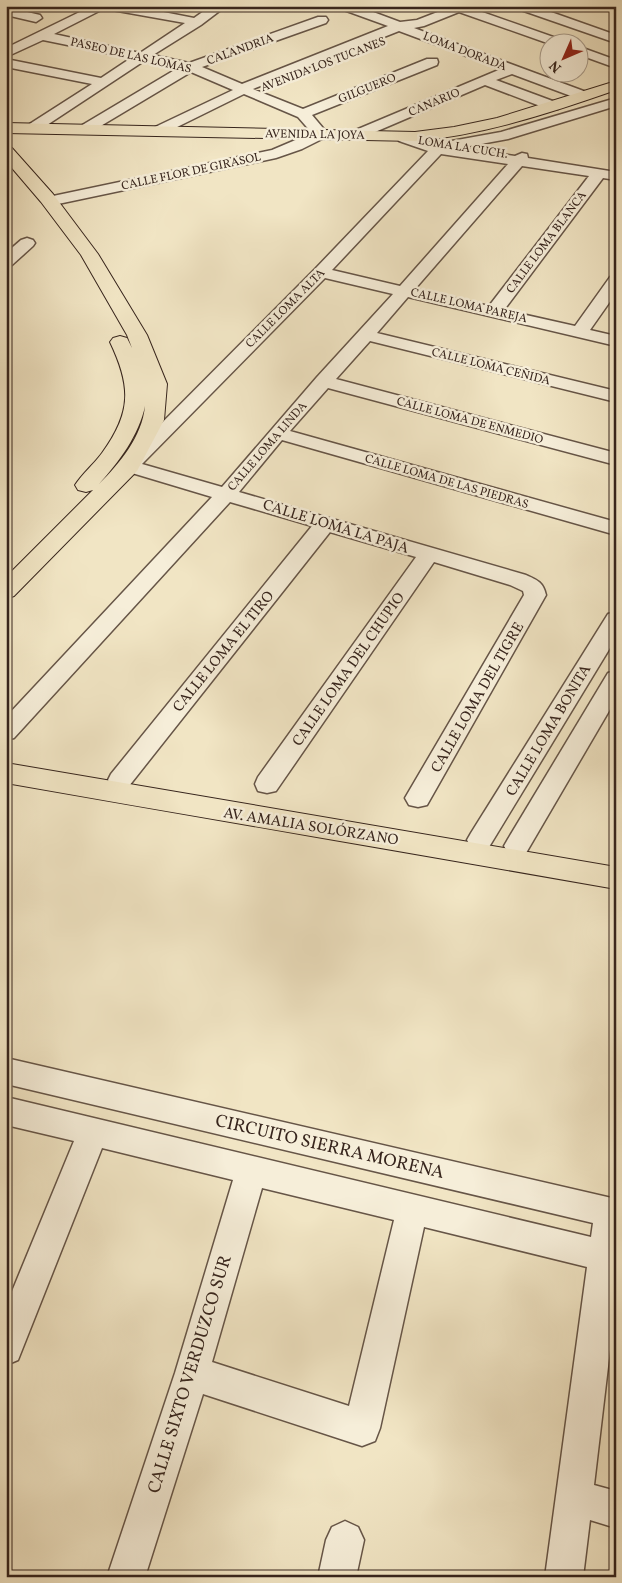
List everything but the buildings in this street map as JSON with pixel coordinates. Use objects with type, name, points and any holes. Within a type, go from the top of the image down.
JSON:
[{"type":"main road","name":"AVENIDA LA JOYA","points":[[6,128],[321,134],[404,138],[458,132],[553,106],[616,85]]},
{"type":"main road","points":[[6,151],[90,254],[137,335],[157,384],[154,420],[129,466],[6,591]]},
{"type":"main road","points":[[6,170],[74,256],[108,315],[132,367],[136,400],[126,431],[106,464],[6,566]]},
{"type":"main road","name":"AV. AMALIA SOLÓRZANO","points":[[6,759],[120,780],[616,861]]},
{"type":"main road","name":"AV. AMALIA SOLÓRZANO","points":[[6,773],[216,810],[317,825],[616,878]]},
{"type":"street","points":[[6,10],[11,6]]},
{"type":"street","points":[[6,53],[102,6]]},
{"type":"street","points":[[112,6],[197,22]]},
{"type":"street","points":[[33,128],[220,6]]},
{"type":"street","name":"LOMA DORADA","points":[[345,6],[410,27],[512,70],[584,96]]},
{"type":"street","points":[[522,6],[616,39]]},
{"type":"street","points":[[456,7],[540,37]]},
{"type":"street","name":"AVENIDA LOS TUCANES","points":[[158,130],[243,92],[410,27],[456,7]]},
{"type":"street","points":[[6,10],[36,18]]},
{"type":"street","name":"CALANDRIA","points":[[84,130],[190,67],[322,20]]},
{"type":"street","name":"PASEO DE LAS LOMAS","points":[[44,36],[190,67],[243,92],[303,114],[321,134]]},
{"type":"street","points":[[590,55],[616,64]]},
{"type":"street","name":"GILGUERO","points":[[303,114],[432,62]]},
{"type":"street","points":[[6,63],[102,82]]},
{"type":"street","name":"CANARIO","points":[[356,135],[512,70]]},
{"type":"street","points":[[486,80],[553,106]]},
{"type":"street","points":[[445,147],[502,136],[616,102]]},
{"type":"street","name":"CALLE FLOR DE GIRASOL","points":[[58,199],[276,154],[321,134]]},
{"type":"street","name":"LOMA LA CUCH.","points":[[404,138],[445,147],[616,176]]},
{"type":"street","name":"CALLE LOMA ALTA","points":[[129,466],[445,147]]},
{"type":"street","name":"LOMA LA CUCH.","points":[[520,159],[616,170]]},
{"type":"street","name":"CALLE LOMA LINDA","points":[[6,732],[226,494],[278,432],[366,335],[520,159]]},
{"type":"street","name":"CALLE LOMA BLANCA","points":[[494,311],[599,174]]},
{"type":"street","points":[[6,240],[27,244],[6,262]]},
{"type":"street","name":"CALLE LOMA PAREJA","points":[[321,272],[616,340]]},
{"type":"street","points":[[580,332],[616,280]]},
{"type":"street","name":"CALLE LOMA CEÑIDA","points":[[366,335],[616,397]]},
{"type":"street","name":"CALLE LOMA DE ENMEDIO","points":[[323,381],[616,459]]},
{"type":"street","name":"CALLE LOMA DE LAS PIEDRAS","points":[[278,432],[616,528]]},
{"type":"street","name":"CALLE LOMA LA PAJA","points":[[129,466],[518,580],[533,587],[535,595]]},
{"type":"street","name":"CALLE LOMA EL TIRO","points":[[120,780],[326,523]]},
{"type":"street","name":"CALLE LOMA DEL CHUPIO","points":[[267,784],[429,554]]},
{"type":"street","name":"CALLE LOMA DEL TIGRE","points":[[418,798],[535,595]]},
{"type":"street","name":"CALLE LOMA BONITA","points":[[480,840],[616,619]]},
{"type":"street","points":[[517,846],[616,679]]},
{"type":"street","name":"CIRCUITO SIERRA MORENA","points":[[6,1071],[610,1212],[605,1256],[607,1306],[574,1496],[564,1577]]},
{"type":"street","points":[[6,1111],[605,1256]]},
{"type":"street","points":[[9,1330],[93,1132]]},
{"type":"street","name":"CALLE SIXTO VERDUZCO SUR","points":[[126,1577],[192,1373],[251,1171]]},
{"type":"street","points":[[192,1373],[362,1428],[412,1210]]},
{"type":"street","points":[[574,1496],[616,1510]]},
{"type":"street","points":[[337,1577],[345,1540]]}]
